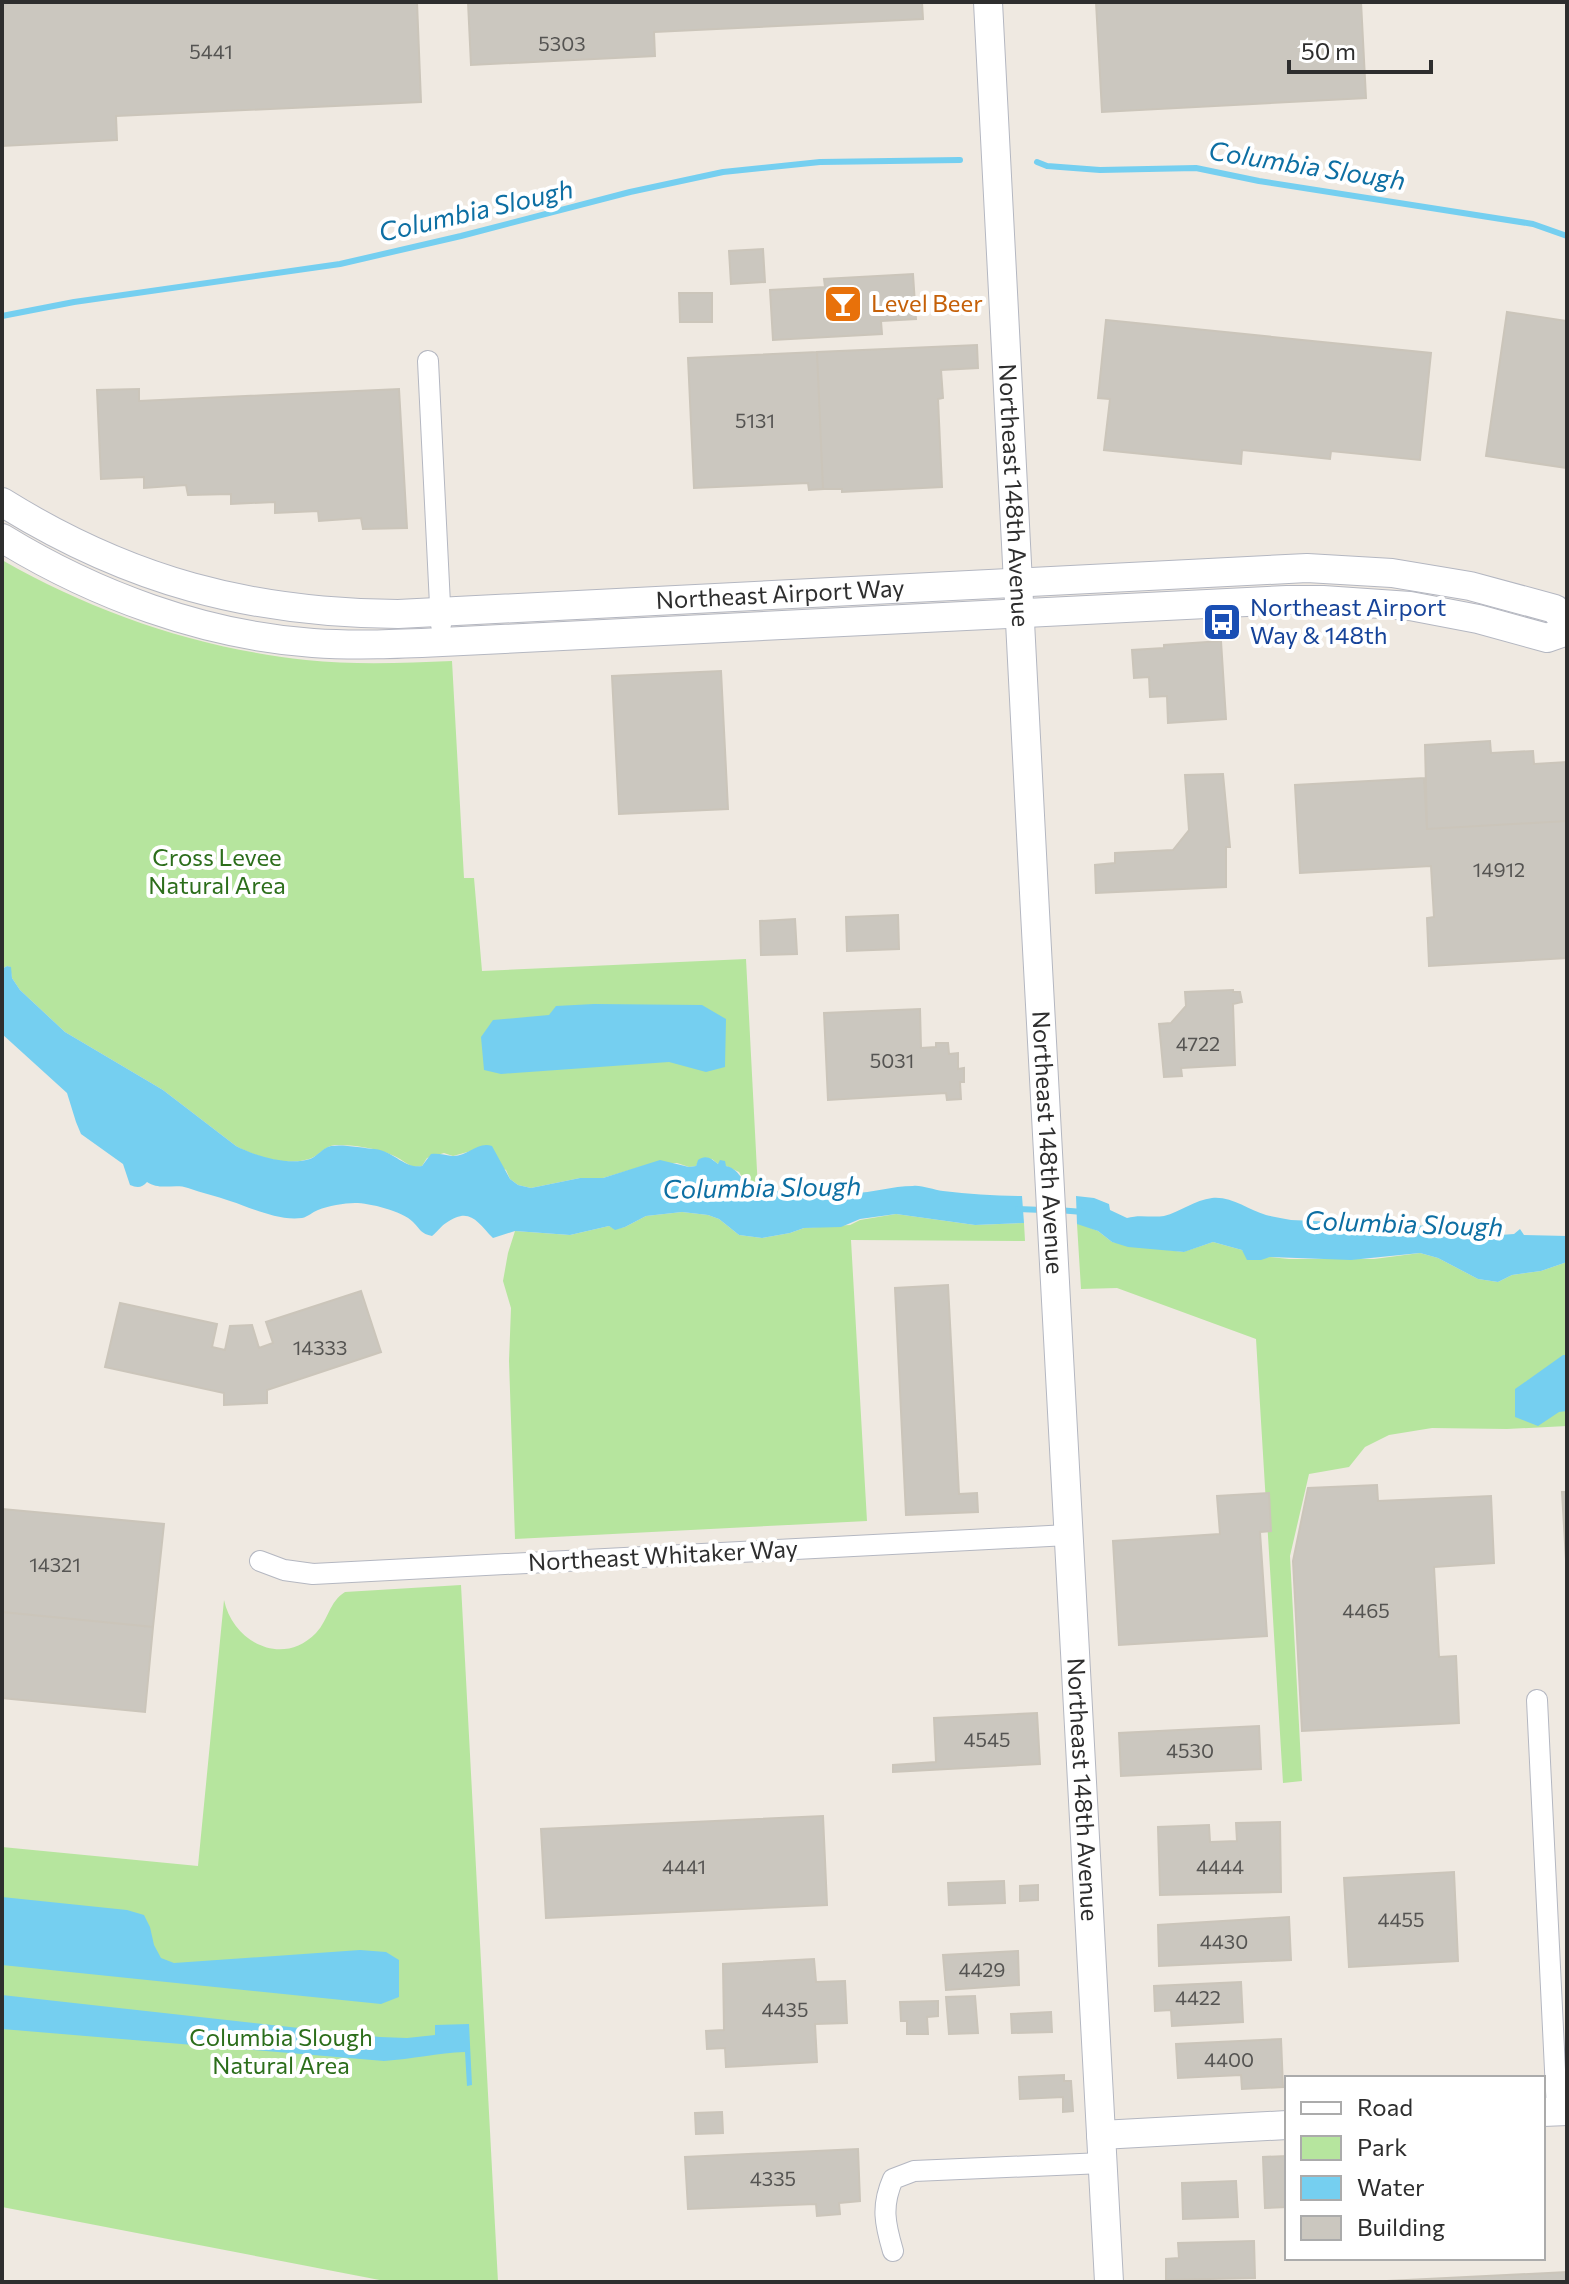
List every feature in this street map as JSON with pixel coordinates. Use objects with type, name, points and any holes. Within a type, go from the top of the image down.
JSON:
[{"type":"main road","name":"Northeast 148th Avenue","points":[[988,2],[1109,2282]]},
{"type":"main road","name":"Northeast Airport Way","points":[[2,502],[105,558],[196,589],[280,607],[318,611],[385,614],[441,612],[1294,569],[1356,570],[1429,578],[1555,609],[1567,628],[1547,638],[1444,612],[1323,600],[442,642],[313,643],[205,625],[115,595],[58,569],[2,538]]},
{"type":"main road","points":[[1101,2135],[1285,2125]]},
{"type":"street","points":[[428,361],[442,642]]},
{"type":"street","name":"Northeast Whitaker Way","points":[[260,1561],[284,1570],[313,1574],[1068,1535]]},
{"type":"street","points":[[1537,1700],[1556,2111]]},
{"type":"street","points":[[893,2251],[887,2231],[885,2197],[893,2179],[914,2171],[1103,2163]]},
{"type":"green space","name":"Cross Levee Natural Area","points":[[2,560],[111,612],[226,647],[324,662],[452,661],[464,878],[474,878],[482,971],[746,959],[758,1190],[747,1185],[739,1172],[712,1159],[699,1160],[696,1166],[689,1167],[677,1163],[650,1164],[603,1178],[580,1178],[531,1188],[518,1185],[510,1179],[506,1170],[471,1151],[453,1156],[444,1153],[427,1158],[422,1166],[414,1167],[386,1153],[344,1145],[333,1145],[313,1158],[300,1161],[271,1159],[236,1146],[163,1090],[65,1032],[20,990],[12,978],[10,967],[2,969]]},
{"type":"green space","points":[[682,1212],[708,1215],[719,1219],[739,1235],[762,1238],[804,1228],[850,1225],[860,1220],[896,1214],[975,1225],[1024,1223],[1025,1241],[851,1240],[867,1521],[515,1539],[509,1361],[511,1308],[503,1281],[515,1231],[570,1235],[609,1226],[615,1229],[625,1227],[646,1216]]},
{"type":"green space","points":[[1079,1223],[1098,1231],[1112,1242],[1183,1252],[1213,1242],[1242,1250],[1251,1260],[1270,1257],[1374,1259],[1420,1253],[1438,1258],[1478,1279],[1498,1282],[1512,1275],[1541,1271],[1567,1262],[1567,1426],[1432,1428],[1389,1435],[1365,1447],[1349,1467],[1309,1474],[1290,1556],[1302,1781],[1283,1783],[1256,1339],[1117,1288],[1081,1289]]},
{"type":"green space","name":"Columbia Slough Natural Area","points":[[461,1585],[498,2282],[390,2282],[2,2207],[2,1847],[198,1866],[224,1600],[237,1628],[248,1638],[274,1649],[289,1649],[316,1633],[345,1592]]},
{"type":"water","points":[[11,967],[12,978],[20,990],[65,1032],[163,1090],[236,1146],[262,1156],[282,1161],[302,1161],[313,1158],[328,1147],[347,1146],[381,1150],[410,1165],[422,1166],[431,1154],[458,1156],[487,1145],[492,1146],[510,1179],[531,1188],[580,1178],[603,1178],[660,1160],[696,1166],[698,1160],[706,1157],[718,1164],[720,1160],[725,1161],[726,1166],[736,1171],[748,1186],[761,1190],[783,1190],[805,1180],[852,1193],[916,1186],[963,1193],[1022,1196],[1024,1223],[975,1225],[896,1214],[860,1219],[841,1227],[804,1228],[762,1238],[739,1235],[719,1219],[708,1215],[682,1212],[646,1216],[615,1230],[609,1226],[570,1235],[515,1231],[493,1238],[472,1218],[461,1216],[444,1224],[432,1236],[423,1233],[402,1214],[369,1204],[336,1205],[304,1217],[283,1218],[183,1187],[157,1186],[147,1182],[135,1187],[130,1185],[123,1164],[81,1134],[67,1093],[2,1034],[2,969]]},
{"type":"water","points":[[702,1005],[726,1019],[725,1067],[706,1072],[669,1062],[501,1074],[484,1070],[481,1037],[493,1020],[549,1015],[556,1006]]},
{"type":"water","points":[[1076,1196],[1109,1204],[1110,1210],[1127,1218],[1164,1216],[1200,1201],[1219,1198],[1266,1215],[1291,1220],[1477,1228],[1500,1235],[1514,1234],[1520,1229],[1524,1235],[1567,1236],[1567,1262],[1541,1271],[1512,1275],[1498,1282],[1478,1279],[1438,1258],[1420,1253],[1351,1260],[1270,1257],[1247,1260],[1242,1250],[1213,1242],[1184,1252],[1128,1247],[1077,1224]]},
{"type":"water","points":[[1567,1355],[1567,1411],[1559,1412],[1538,1426],[1515,1417],[1515,1389]]},
{"type":"water","points":[[2,1897],[127,1910],[144,1915],[161,1958],[174,1963],[360,1950],[386,1952],[399,1960],[399,1997],[381,2004],[2,1965]]},
{"type":"water","points":[[2,1995],[380,2037],[435,2035],[435,2025],[469,2024],[472,2085],[467,2086],[465,2052],[384,2061],[2,2029]]},
{"type":"building","points":[[2,2],[417,2],[421,102],[116,116],[117,140],[2,146]]},
{"type":"building","points":[[468,2],[922,2],[923,19],[654,32],[655,56],[471,65]]},
{"type":"building","points":[[1096,2],[1361,2],[1366,98],[1102,112]]},
{"type":"building","points":[[763,249],[765,282],[731,284],[729,251]]},
{"type":"building","name":"Level Beer","points":[[913,274],[916,319],[881,321],[882,334],[773,340],[770,290],[825,287],[824,279]]},
{"type":"building","points":[[679,293],[712,293],[712,322],[680,322]]},
{"type":"building","points":[[1507,312],[1567,321],[1567,468],[1486,456]]},
{"type":"building","points":[[1106,320],[1431,353],[1420,460],[1331,451],[1330,459],[1242,450],[1241,464],[1104,450],[1110,399],[1098,398]]},
{"type":"building","points":[[977,345],[978,368],[941,370],[943,398],[938,399],[942,487],[842,492],[842,489],[823,489],[817,352]]},
{"type":"building","points":[[817,352],[823,489],[809,490],[808,483],[694,488],[688,358]]},
{"type":"building","points":[[139,389],[139,401],[399,389],[407,528],[363,529],[361,518],[319,521],[318,511],[275,513],[275,502],[231,504],[231,494],[188,495],[186,485],[144,488],[144,477],[101,479],[97,390]]},
{"type":"building","points":[[1221,641],[1226,719],[1168,723],[1167,696],[1150,697],[1149,677],[1134,678],[1132,650]]},
{"type":"building","points":[[721,671],[728,809],[619,814],[612,676]]},
{"type":"building","points":[[1490,741],[1491,753],[1533,751],[1534,764],[1567,762],[1567,821],[1427,829],[1425,745]]},
{"type":"building","points":[[1223,774],[1230,847],[1226,847],[1226,887],[1096,893],[1095,865],[1115,863],[1115,853],[1173,850],[1189,830],[1185,775]]},
{"type":"building","points":[[1424,778],[1427,829],[1567,821],[1567,958],[1429,966],[1427,918],[1434,917],[1431,866],[1300,873],[1295,785]]},
{"type":"building","points":[[898,915],[899,949],[847,951],[846,917]]},
{"type":"building","points":[[795,919],[797,954],[761,955],[760,921]]},
{"type":"building","points":[[1185,992],[1240,992],[1242,1002],[1233,1004],[1235,1065],[1181,1068],[1182,1076],[1164,1077],[1159,1024],[1171,1023],[1186,1006]]},
{"type":"building","points":[[920,1009],[921,1048],[948,1043],[949,1054],[958,1053],[958,1069],[964,1068],[964,1082],[960,1082],[961,1099],[947,1100],[946,1093],[828,1100],[824,1013]]},
{"type":"building","points":[[948,1285],[959,1494],[977,1493],[978,1512],[906,1515],[895,1288]]},
{"type":"building","points":[[361,1291],[381,1352],[267,1390],[267,1403],[224,1405],[224,1393],[105,1367],[120,1303],[217,1324],[212,1347],[225,1350],[230,1326],[252,1325],[259,1348],[273,1343],[266,1322]]},
{"type":"building","points":[[1377,1485],[1378,1501],[1491,1496],[1494,1563],[1434,1567],[1439,1657],[1456,1656],[1459,1723],[1302,1731],[1293,1561],[1308,1488]]},
{"type":"building","points":[[1562,1492],[1567,1492],[1567,1560],[1566,1560]]},
{"type":"building","points":[[1269,1493],[1271,1531],[1260,1532],[1267,1636],[1119,1645],[1113,1541],[1220,1534],[1217,1496]]},
{"type":"building","points":[[2,1509],[164,1524],[153,1627],[2,1612]]},
{"type":"building","points":[[2,1612],[153,1627],[145,1712],[2,1698]]},
{"type":"building","points":[[1037,1713],[1040,1764],[893,1772],[893,1765],[936,1762],[934,1718]]},
{"type":"building","points":[[1259,1726],[1261,1769],[1121,1776],[1119,1733]]},
{"type":"building","points":[[823,1816],[827,1905],[546,1918],[541,1829]]},
{"type":"building","points":[[1280,1822],[1281,1892],[1160,1895],[1158,1827],[1209,1825],[1210,1842],[1237,1841],[1236,1823]]},
{"type":"building","points":[[1454,1872],[1458,1961],[1349,1967],[1344,1878]]},
{"type":"building","points":[[1004,1881],[1005,1903],[949,1905],[948,1883]]},
{"type":"building","points":[[1038,1885],[1038,1900],[1020,1901],[1020,1886]]},
{"type":"building","points":[[1289,1917],[1291,1960],[1159,1966],[1158,1925]]},
{"type":"building","points":[[1018,1951],[1019,1985],[946,1990],[943,1955]]},
{"type":"building","points":[[814,1959],[816,1982],[845,1981],[847,2023],[815,2024],[817,2062],[726,2067],[725,2048],[707,2049],[706,2031],[724,2030],[723,1964]]},
{"type":"building","points":[[1241,1982],[1243,2022],[1172,2026],[1171,2010],[1155,2011],[1154,1986]]},
{"type":"building","points":[[975,1996],[978,2033],[949,2034],[946,1997]]},
{"type":"building","points":[[938,2001],[938,2016],[927,2017],[928,2034],[907,2034],[907,2021],[901,2021],[900,2002]]},
{"type":"building","points":[[1051,2012],[1052,2032],[1012,2033],[1011,2014]]},
{"type":"building","points":[[1281,2039],[1283,2087],[1242,2089],[1241,2075],[1178,2078],[1176,2044]]},
{"type":"building","points":[[1064,2075],[1064,2081],[1071,2081],[1073,2111],[1063,2112],[1063,2097],[1020,2099],[1019,2077]]},
{"type":"building","points":[[722,2112],[723,2133],[696,2134],[695,2113]]},
{"type":"building","points":[[858,2149],[860,2201],[839,2203],[840,2214],[817,2216],[816,2204],[688,2209],[685,2157]]},
{"type":"building","points":[[1285,2156],[1285,2207],[1265,2208],[1263,2157]]},
{"type":"building","points":[[1236,2181],[1238,2217],[1183,2219],[1182,2183]]},
{"type":"building","points":[[1254,2241],[1255,2278],[1166,2280],[1166,2259],[1179,2258],[1178,2243]]},
{"type":"building","points":[[1567,2272],[1567,2282],[1367,2282]]},
{"type":"waterway","name":"Columbia Slough","points":[[2,316],[74,302],[340,264],[723,172],[820,162],[960,160]]},
{"type":"waterway","name":"Columbia Slough","points":[[1037,162],[1047,166],[1100,170],[1196,168],[1259,181],[1533,224],[1567,236]]},
{"type":"waterway","name":"Columbia Slough","points":[[1018,1209],[1043,1210]]},
{"type":"waterway","name":"Columbia Slough","points":[[1058,1210],[1083,1212]]},
{"type":"place","name":"Level Beer","points":[[843,304]]},
{"type":"place","name":"Northeast Airport Way & 148th","points":[[1222,622]]}]
